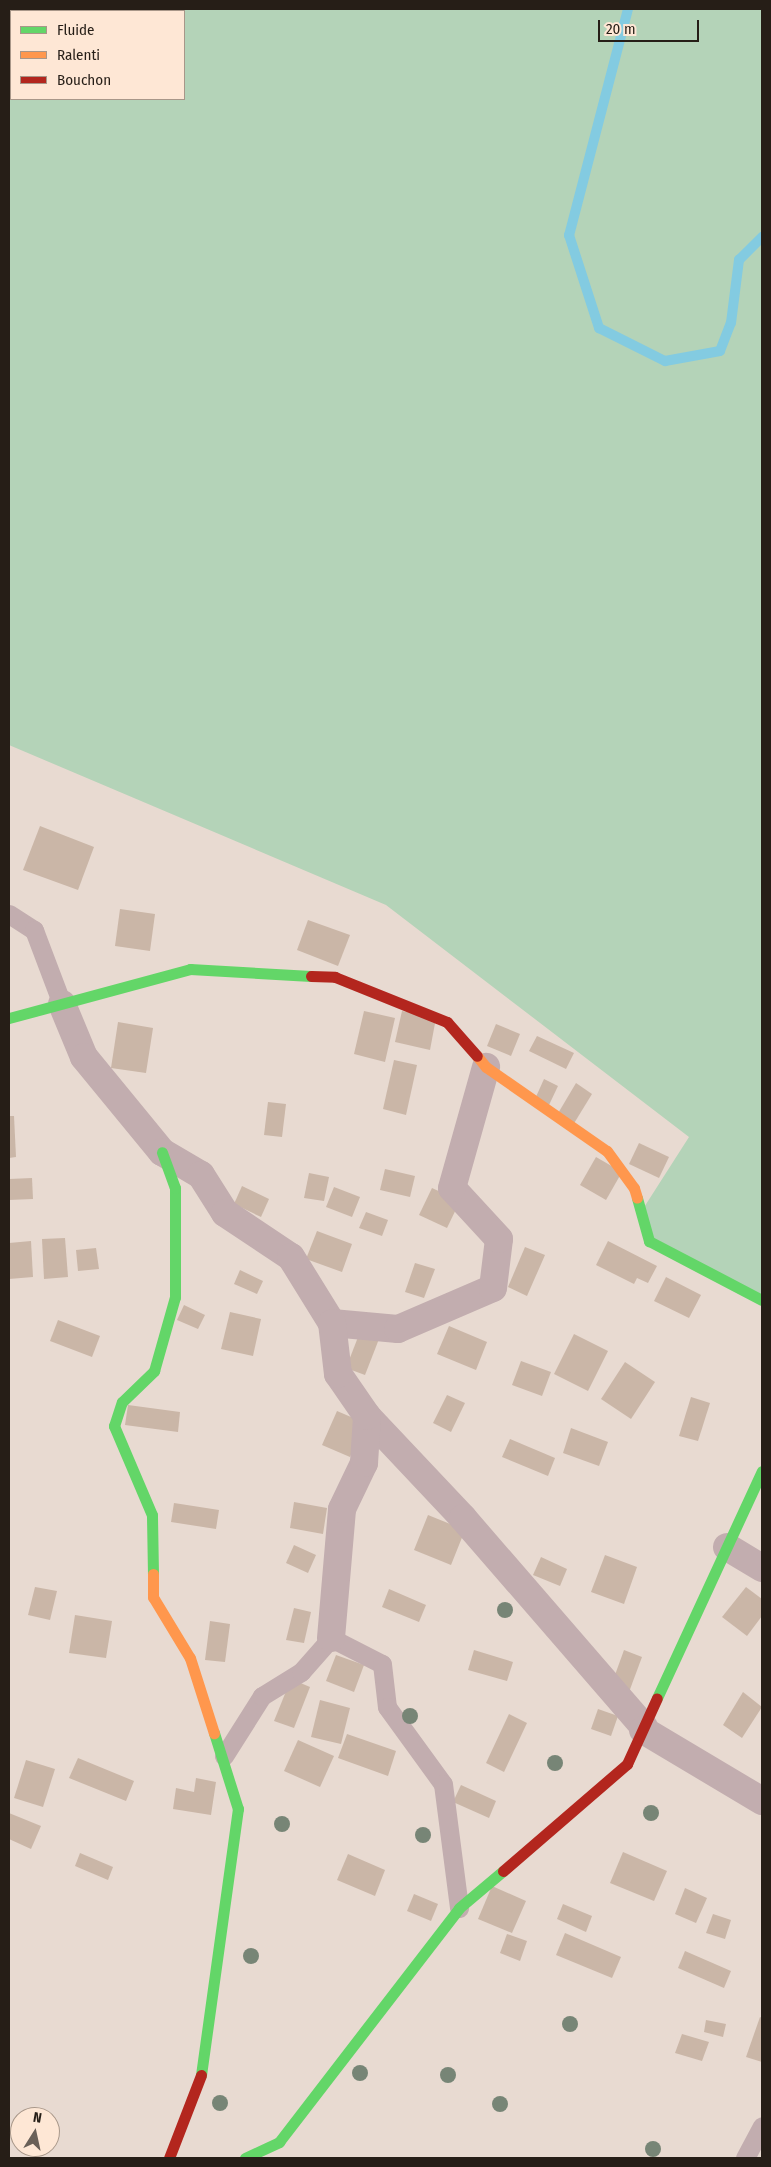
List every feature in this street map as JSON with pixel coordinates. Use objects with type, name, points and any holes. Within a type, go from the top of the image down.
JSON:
[{"type":"street","points":[[9,1018],[190,969],[335,977],[447,1022],[486,1068],[607,1151],[634,1188],[649,1241],[762,1300]]},
{"type":"street","points":[[62,1004],[84,1056],[162,1152],[175,1188],[175,1297],[154,1371],[122,1402],[114,1426],[152,1515],[152,1597],[190,1658],[224,1756],[238,1809],[203,2069],[169,2158]]},
{"type":"street","points":[[332,1323],[398,1329],[493,1288],[499,1239],[452,1188],[486,1068]]},
{"type":"street","points":[[162,1152],[201,1175],[225,1213],[291,1257],[332,1323],[338,1374],[367,1416],[463,1518],[643,1729],[762,1801]]},
{"type":"street","points":[[331,1638],[342,1509],[364,1463],[367,1416]]},
{"type":"street","points":[[245,2158],[279,2142],[459,1908],[627,1764],[762,1471]]},
{"type":"street","points":[[727,1547],[762,1568]]},
{"type":"lane","points":[[9,914],[34,930],[62,1004]]},
{"type":"lane","points":[[224,1756],[262,1696],[301,1672],[331,1638],[382,1664],[387,1707],[443,1784],[459,1908]]},
{"type":"lane","points":[[745,2158],[762,2126]]},
{"type":"green space","points":[[9,9],[762,9],[762,1300],[649,1241],[641,1212],[689,1137],[386,905],[9,745]]},
{"type":"building","points":[[40,826],[94,847],[78,890],[23,870]]},
{"type":"building","points":[[120,909],[155,914],[150,951],[115,946]]},
{"type":"building","points":[[308,920],[350,935],[338,966],[297,950]]},
{"type":"building","points":[[364,1011],[395,1018],[385,1062],[354,1054]]},
{"type":"building","points":[[402,1011],[436,1018],[430,1050],[395,1042]]},
{"type":"building","points":[[118,1022],[153,1028],[146,1073],[111,1068]]},
{"type":"building","points":[[496,1024],[520,1034],[511,1056],[487,1046]]},
{"type":"building","points":[[537,1036],[574,1053],[566,1069],[529,1051]]},
{"type":"building","points":[[394,1060],[417,1065],[406,1115],[383,1109]]},
{"type":"building","points":[[544,1079],[558,1086],[549,1105],[535,1099]]},
{"type":"building","points":[[576,1083],[592,1094],[573,1125],[557,1115]]},
{"type":"building","points":[[268,1102],[286,1104],[282,1137],[264,1135]]},
{"type":"building","points":[[9,1116],[14,1116],[16,1157],[9,1158]]},
{"type":"building","points":[[639,1143],[669,1157],[659,1178],[629,1164]]},
{"type":"building","points":[[596,1157],[622,1172],[606,1200],[580,1185]]},
{"type":"building","points":[[385,1169],[415,1176],[410,1197],[380,1190]]},
{"type":"building","points":[[309,1173],[329,1177],[324,1201],[304,1198]]},
{"type":"building","points":[[32,1178],[33,1199],[9,1200],[9,1179]]},
{"type":"building","points":[[242,1186],[269,1199],[261,1217],[234,1204]]},
{"type":"building","points":[[334,1187],[360,1197],[352,1217],[326,1207]]},
{"type":"building","points":[[432,1188],[460,1201],[447,1228],[419,1215]]},
{"type":"building","points":[[366,1212],[388,1220],[382,1236],[359,1228]]},
{"type":"building","points":[[317,1231],[352,1244],[342,1272],[306,1259]]},
{"type":"building","points":[[65,1238],[68,1277],[44,1279],[42,1239]]},
{"type":"building","points":[[31,1241],[33,1277],[9,1279],[9,1243]]},
{"type":"building","points":[[608,1241],[657,1266],[648,1283],[637,1278],[634,1284],[596,1265]]},
{"type":"building","points":[[525,1247],[545,1255],[527,1296],[508,1287]]},
{"type":"building","points":[[96,1248],[99,1269],[78,1271],[76,1250]]},
{"type":"building","points":[[415,1263],[435,1269],[424,1298],[405,1292]]},
{"type":"building","points":[[240,1270],[263,1281],[257,1294],[234,1284]]},
{"type":"building","points":[[666,1277],[701,1295],[689,1318],[654,1301]]},
{"type":"building","points":[[184,1305],[205,1315],[198,1329],[177,1320]]},
{"type":"building","points":[[230,1312],[261,1319],[253,1356],[221,1349]]},
{"type":"building","points":[[58,1320],[100,1336],[92,1357],[50,1341]]},
{"type":"building","points":[[449,1326],[487,1342],[476,1370],[437,1354]]},
{"type":"building","points":[[360,1332],[379,1339],[365,1375],[346,1368]]},
{"type":"building","points":[[574,1334],[608,1351],[588,1391],[554,1374]]},
{"type":"building","points":[[521,1361],[551,1372],[542,1396],[512,1385]]},
{"type":"building","points":[[625,1362],[655,1382],[631,1419],[601,1399]]},
{"type":"building","points":[[447,1395],[465,1403],[451,1432],[433,1423]]},
{"type":"building","points":[[691,1397],[710,1403],[698,1441],[679,1436]]},
{"type":"building","points":[[128,1405],[180,1412],[178,1432],[125,1425]]},
{"type":"building","points":[[337,1411],[365,1423],[350,1457],[322,1445]]},
{"type":"building","points":[[571,1428],[608,1442],[599,1466],[563,1453]]},
{"type":"building","points":[[510,1439],[555,1458],[548,1476],[502,1457]]},
{"type":"building","points":[[294,1502],[327,1508],[323,1534],[290,1528]]},
{"type":"building","points":[[174,1503],[219,1510],[216,1529],[171,1522]]},
{"type":"building","points":[[428,1515],[465,1530],[451,1565],[414,1550]]},
{"type":"building","points":[[294,1545],[316,1555],[308,1573],[286,1563]]},
{"type":"building","points":[[605,1555],[637,1567],[624,1604],[591,1592]]},
{"type":"building","points":[[541,1557],[567,1569],[560,1586],[533,1575]]},
{"type":"building","points":[[35,1587],[57,1591],[50,1620],[28,1615]]},
{"type":"building","points":[[746,1587],[762,1599],[762,1616],[747,1636],[722,1617]]},
{"type":"building","points":[[389,1589],[426,1605],[419,1622],[382,1607]]},
{"type":"building","points":[[294,1608],[311,1612],[304,1643],[286,1640]]},
{"type":"building","points":[[75,1615],[112,1621],[106,1658],[69,1653]]},
{"type":"building","points":[[210,1621],[230,1624],[225,1662],[205,1660]]},
{"type":"building","points":[[474,1650],[513,1662],[507,1681],[468,1670]]},
{"type":"building","points":[[624,1650],[642,1657],[629,1692],[611,1686]]},
{"type":"building","points":[[336,1655],[364,1665],[354,1692],[326,1681]]},
{"type":"building","points":[[291,1679],[310,1687],[294,1728],[274,1721]]},
{"type":"building","points":[[743,1692],[762,1707],[742,1738],[723,1725]]},
{"type":"building","points":[[320,1700],[350,1708],[341,1744],[311,1737]]},
{"type":"building","points":[[598,1709],[618,1716],[611,1736],[591,1729]]},
{"type":"building","points":[[509,1714],[527,1723],[504,1772],[486,1763]]},
{"type":"building","points":[[347,1734],[396,1751],[388,1776],[338,1758]]},
{"type":"building","points":[[298,1740],[334,1756],[320,1787],[284,1771]]},
{"type":"building","points":[[78,1758],[134,1781],[126,1801],[69,1778]]},
{"type":"building","points":[[26,1760],[55,1769],[43,1807],[14,1798]]},
{"type":"building","points":[[196,1778],[216,1782],[211,1815],[173,1809],[176,1788],[194,1792]]},
{"type":"building","points":[[461,1785],[496,1801],[489,1818],[453,1802]]},
{"type":"building","points":[[9,1813],[41,1826],[31,1849],[9,1839]]},
{"type":"building","points":[[623,1852],[667,1871],[654,1901],[610,1883]]},
{"type":"building","points":[[80,1853],[113,1867],[108,1880],[75,1866]]},
{"type":"building","points":[[348,1854],[385,1870],[375,1896],[337,1880]]},
{"type":"building","points":[[492,1886],[526,1901],[512,1933],[478,1919]]},
{"type":"building","points":[[685,1888],[707,1898],[696,1923],[675,1914]]},
{"type":"building","points":[[414,1894],[438,1904],[431,1921],[407,1911]]},
{"type":"building","points":[[563,1904],[592,1916],[586,1932],[557,1919]]},
{"type":"building","points":[[713,1914],[731,1920],[725,1939],[706,1933]]},
{"type":"building","points":[[565,1933],[621,1957],[612,1978],[556,1955]]},
{"type":"building","points":[[507,1934],[527,1941],[520,1961],[500,1953]]},
{"type":"building","points":[[685,1951],[731,1971],[724,1988],[678,1968]]},
{"type":"building","points":[[760,2017],[762,2018],[762,2062],[746,2057]]},
{"type":"building","points":[[706,2020],[726,2024],[723,2037],[704,2032]]},
{"type":"building","points":[[682,2034],[709,2042],[702,2061],[675,2053]]},
{"type":"waterway","points":[[628,9],[569,235],[599,328],[665,361],[720,351],[731,323],[739,260],[762,237]]},
{"type":"traffic: fast","points":[[9,1018],[190,969],[311,976]]},
{"type":"traffic: fast","points":[[153,1574],[152,1515],[114,1426],[122,1402],[154,1371],[175,1297],[175,1188],[162,1152]]},
{"type":"traffic: fast","points":[[637,1198],[649,1241],[762,1300]]},
{"type":"traffic: fast","points":[[657,1698],[762,1471]]},
{"type":"traffic: fast","points":[[201,2075],[238,1809],[214,1733]]},
{"type":"traffic: fast","points":[[245,2158],[279,2142],[459,1908],[503,1871]]},
{"type":"traffic: slow","points":[[477,1056],[486,1067],[607,1151],[634,1188],[637,1198]]},
{"type":"traffic: slow","points":[[153,1574],[153,1597],[190,1658],[214,1733]]},
{"type":"traffic: jam","points":[[311,976],[335,977],[447,1022],[477,1056]]},
{"type":"traffic: jam","points":[[503,1871],[627,1764],[657,1698]]},
{"type":"traffic: jam","points":[[169,2158],[201,2075]]}]
